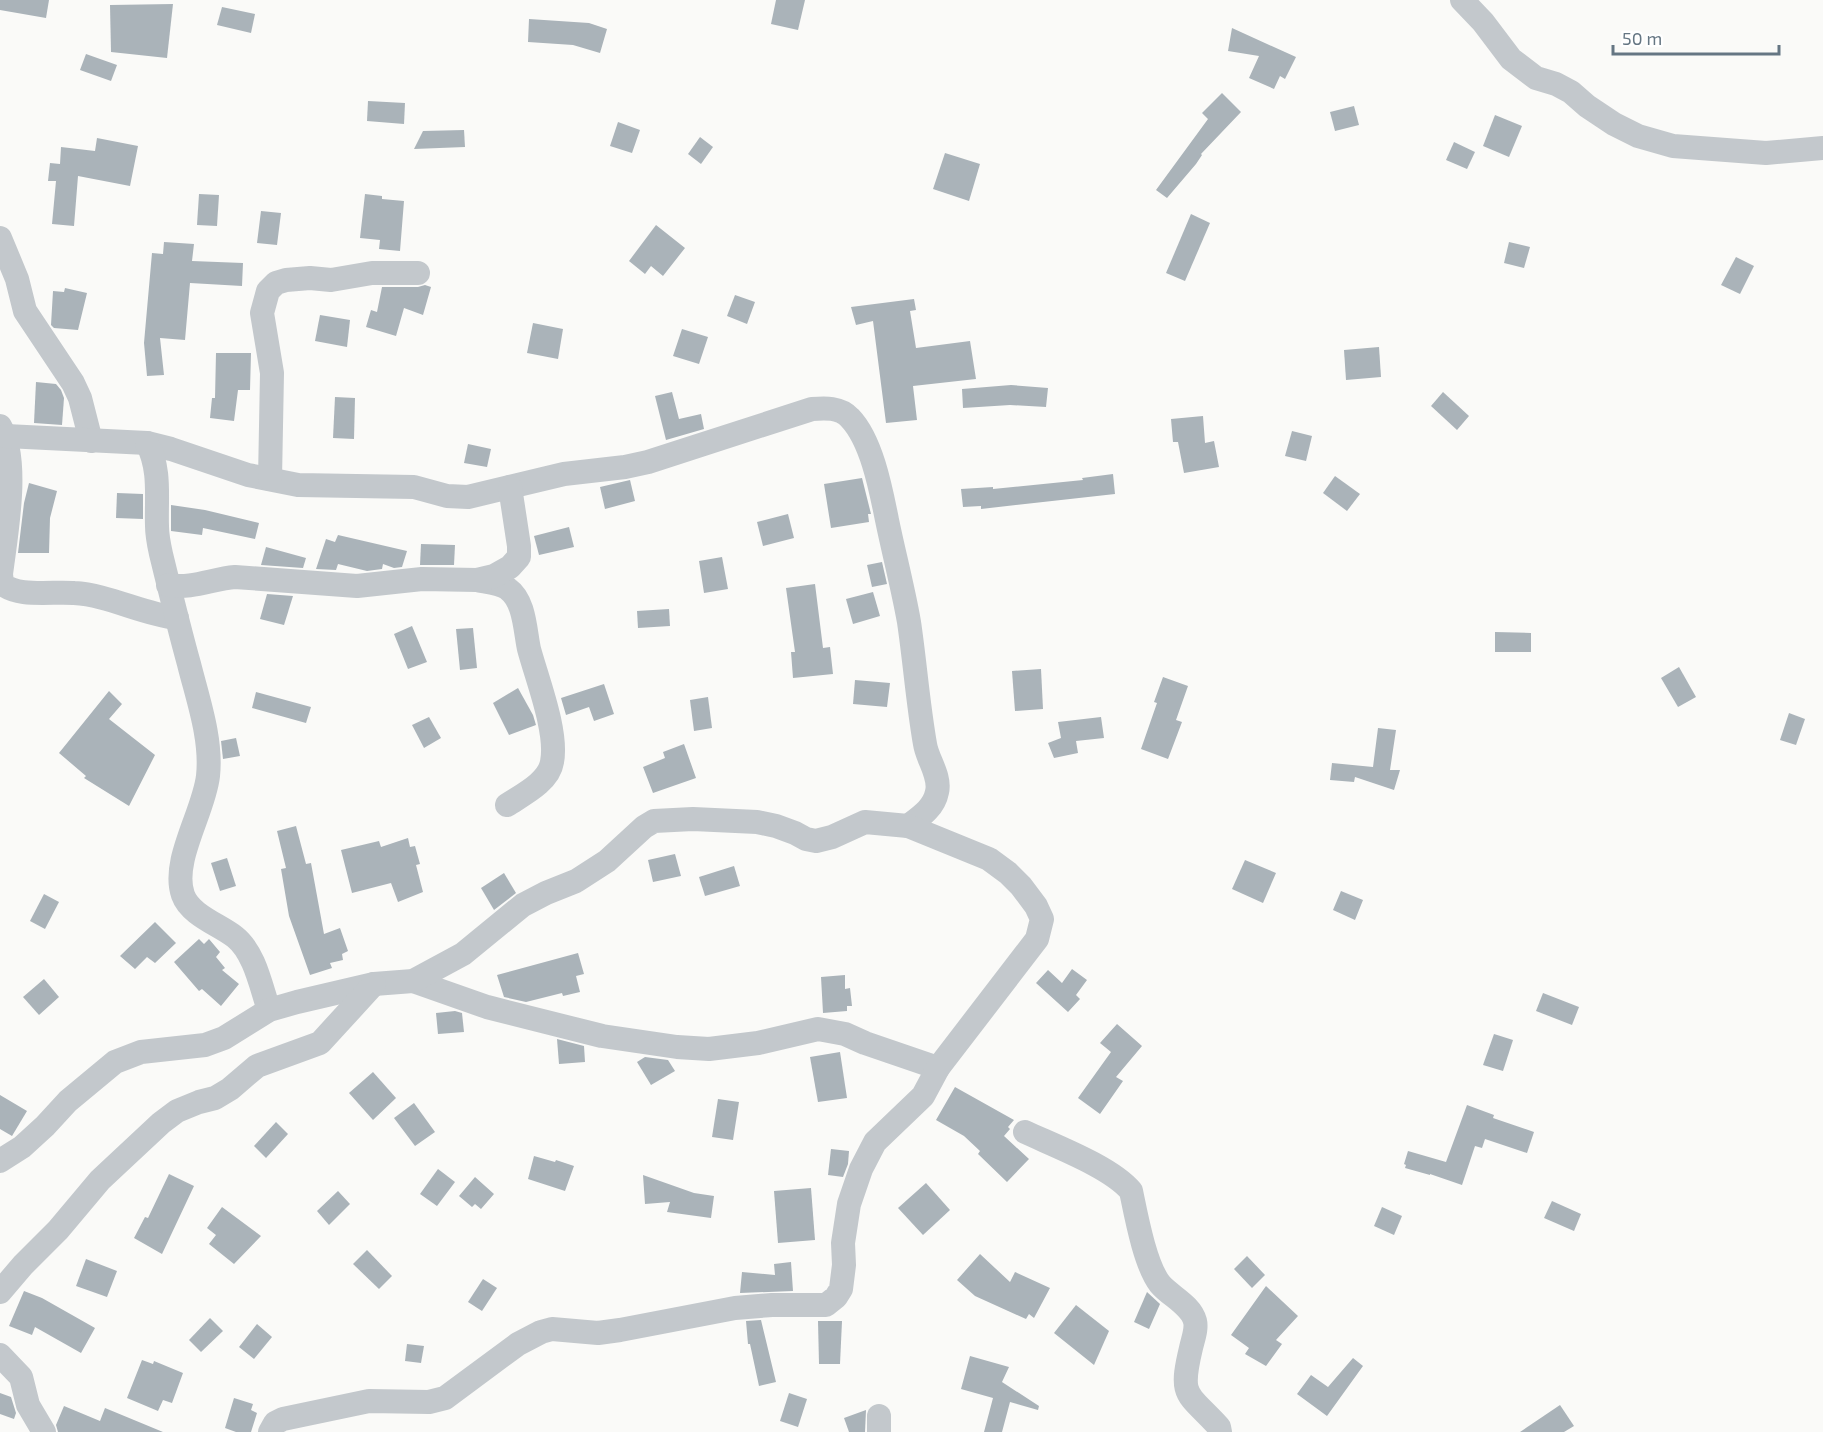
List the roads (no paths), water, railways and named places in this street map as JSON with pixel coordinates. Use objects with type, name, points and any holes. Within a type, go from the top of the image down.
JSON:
[{"type":"street","points":[[1462,0],[1483,22],[1511,59],[1536,78],[1556,84],[1571,92],[1614,124],[1638,136],[1673,146],[1766,153],[1823,148]]},
{"type":"street","points":[[0,238],[17,279],[25,311],[73,383],[80,398],[91,441]]},
{"type":"street","points":[[270,479],[272,373],[262,313],[268,291],[276,283],[286,280],[310,278],[332,280],[372,273],[418,273]]},
{"type":"street","points":[[177,618],[74,593],[13,590],[5,587],[1,574],[10,496],[3,431],[91,441],[147,443],[171,448],[249,475],[298,485],[414,487],[447,496],[468,497],[564,474],[648,462],[812,409],[827,408],[840,411],[850,417],[868,448],[880,479],[908,620],[925,747],[934,771],[938,791],[932,804],[923,815],[908,826]]},
{"type":"street","points":[[147,443],[154,458],[158,478],[157,529],[168,585],[203,717],[208,773],[205,794],[183,858],[180,875],[183,897],[203,918],[235,937],[246,950],[269,1010]]},
{"type":"street","points":[[477,580],[494,576],[510,567],[519,557],[510,487]]},
{"type":"street","points":[[168,585],[182,587],[235,577],[357,586],[422,579],[477,580],[508,588],[516,598],[525,622],[529,648],[547,712],[552,763],[541,781],[507,805]]},
{"type":"street","points":[[270,1432],[275,1423],[284,1419],[369,1401],[429,1402],[446,1398],[518,1344],[552,1329],[598,1333],[735,1308],[826,1305],[836,1297],[841,1289],[844,1265],[843,1243],[849,1204],[865,1161],[875,1142],[923,1096],[938,1068],[1036,939],[1042,919],[1021,885],[989,859],[908,826],[865,822],[832,837],[816,841],[777,826],[757,822],[666,819],[644,827],[599,866],[576,881],[523,905],[463,954],[413,981]]},
{"type":"street","points":[[0,1161],[22,1147],[68,1101],[115,1062],[141,1052],[206,1045],[224,1038],[269,1010],[338,991],[374,984],[413,981],[487,1007],[602,1036],[677,1047],[709,1049],[758,1043],[818,1029],[845,1034],[938,1068]]},
{"type":"street","points":[[0,1292],[23,1264],[58,1230],[100,1179],[161,1123],[177,1111],[223,1093],[257,1066],[320,1043],[374,984]]},
{"type":"street","points":[[1025,1132],[1100,1168],[1131,1191],[1149,1263],[1159,1283],[1188,1310],[1195,1320],[1195,1334],[1184,1386],[1190,1396],[1219,1426],[1220,1432]]},
{"type":"street","points":[[0,1355],[21,1377],[28,1405],[44,1432]]}]
